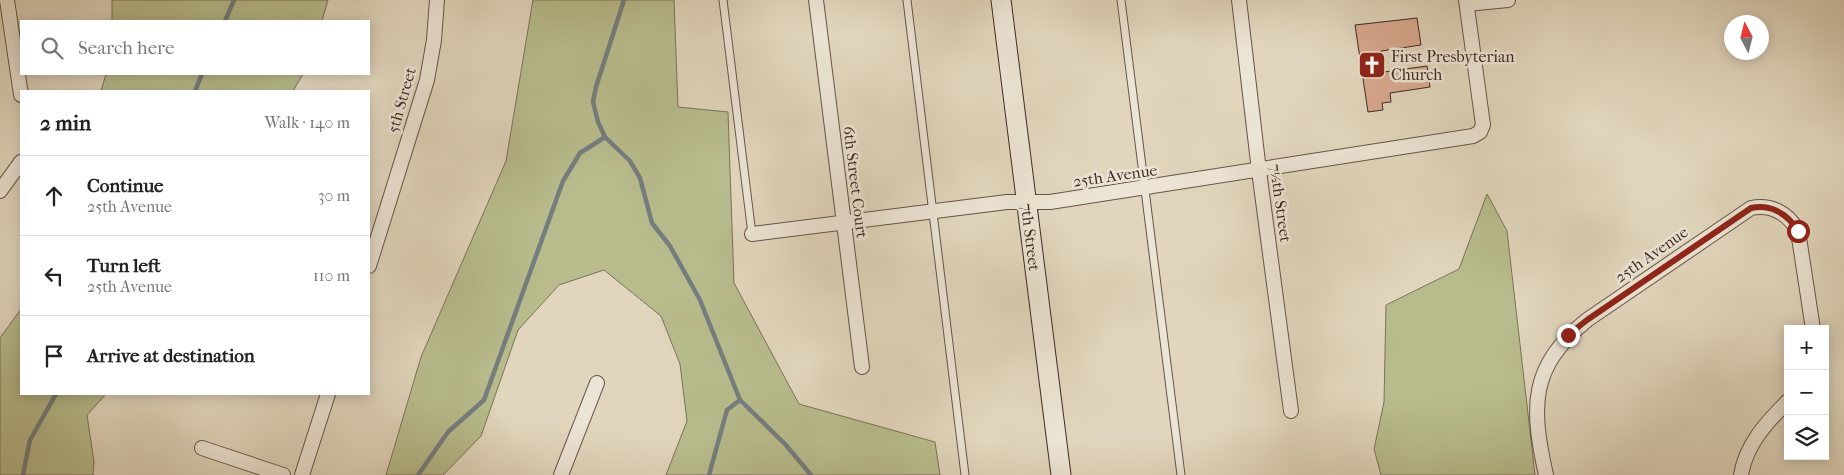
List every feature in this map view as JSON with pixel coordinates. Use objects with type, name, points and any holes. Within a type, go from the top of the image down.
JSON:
[{"type":"main road","name":"7th Street","points":[[1001,0],[1061,475]]},
{"type":"street","points":[[7,0],[20,90]]},
{"type":"street","name":"5th Street","points":[[370,263],[427,80],[434,40],[437,0]]},
{"type":"street","name":"6th Street Court","points":[[816,0],[862,368]]},
{"type":"street","name":"7½th Street","points":[[1239,0],[1291,411]]},
{"type":"street","points":[[1467,2],[1508,0]]},
{"type":"street","name":"25th Avenue","points":[[752,234],[844,224],[1007,202],[1050,202],[1145,189],[1462,139],[1480,132],[1483,125],[1467,2]]},
{"type":"street","points":[[0,191],[20,163]]},
{"type":"street","name":"25th Avenue","points":[[1546,475],[1536,414],[1536,396],[1545,370],[1568,335],[1737,216],[1758,207],[1766,207],[1792,221],[1798,231],[1812,325]]},
{"type":"street","points":[[561,475],[597,383]]},
{"type":"street","points":[[302,475],[328,395]]},
{"type":"street","points":[[1742,475],[1747,455],[1762,429],[1784,405]]},
{"type":"street","points":[[202,448],[283,475]]},
{"type":"lane","points":[[723,0],[752,234]]},
{"type":"lane","points":[[907,0],[965,475]]},
{"type":"lane","points":[[1122,0],[1181,475]]},
{"type":"green space","points":[[112,0],[328,0],[322,20],[112,20]]},
{"type":"green space","points":[[533,0],[674,0],[678,107],[728,112],[734,283],[799,404],[935,442],[940,475],[666,475],[687,421],[680,364],[661,316],[604,270],[559,285],[518,330],[481,436],[443,475],[386,475],[421,357],[506,161]]},
{"type":"green space","points":[[106,75],[302,75],[294,90],[101,90]]},
{"type":"green space","points":[[1487,194],[1507,231],[1535,475],[1381,475],[1374,449],[1384,402],[1386,305],[1459,269]]},
{"type":"green space","points":[[20,310],[20,395],[105,395],[87,415],[94,462],[93,475],[0,475],[0,338]]},
{"type":"building","name":"First Presbyterian Church","points":[[1417,18],[1421,45],[1381,51],[1384,72],[1427,66],[1430,87],[1390,93],[1391,102],[1382,103],[1383,110],[1368,112],[1355,25]]},
{"type":"waterway","points":[[225,20],[234,0]]},
{"type":"waterway","points":[[624,0],[596,87],[593,102],[598,122],[605,137],[630,161],[640,178],[652,223],[670,246],[700,300],[740,400],[785,444],[811,475]]},
{"type":"waterway","points":[[195,90],[202,75]]},
{"type":"waterway","points":[[418,475],[448,432],[484,400],[563,181],[580,153],[605,137]]},
{"type":"waterway","points":[[23,475],[30,440],[55,395]]},
{"type":"waterway","points":[[709,475],[727,410],[740,400]]},
{"type":"place","name":"First Presbyterian Church","points":[[1372,65]]},
{"type":"route","points":[[1568,335],[1751,208],[1766,207],[1775,209],[1792,221],[1798,231]]}]
